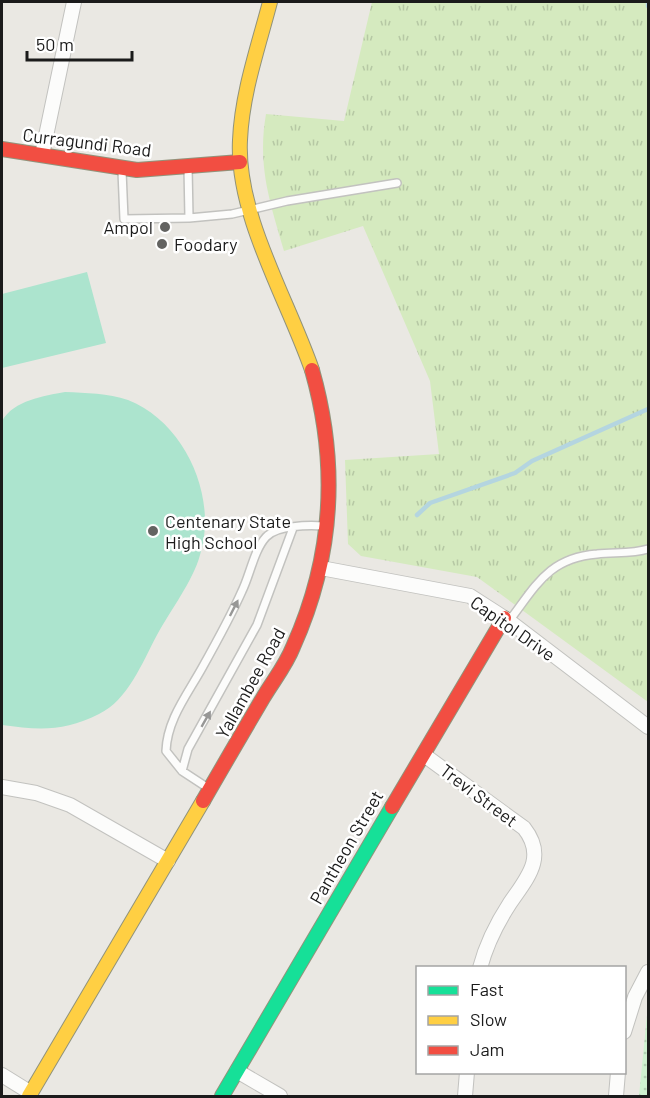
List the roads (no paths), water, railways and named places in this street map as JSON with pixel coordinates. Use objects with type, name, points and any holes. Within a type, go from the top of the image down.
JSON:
[{"type":"main road","name":"Yallambee Road","points":[[30,1095],[293,648],[313,598],[321,568],[329,527],[329,454],[322,409],[312,369],[250,210],[240,162],[244,112],[270,2]]},
{"type":"main road","name":"Curragundi Road","points":[[2,149],[137,170],[240,162]]},
{"type":"main road","name":"Pantheon Street","points":[[226,1095],[237,1071],[390,808],[506,620]]},
{"type":"street","points":[[42,155],[74,2]]},
{"type":"street","name":"Capitol Drive","points":[[321,568],[470,596],[506,620],[648,727]]},
{"type":"street","name":"Trevi Street","points":[[424,755],[524,828],[533,840],[534,860],[528,880],[510,904],[485,950],[481,966]]},
{"type":"street","points":[[2,787],[36,793],[70,805],[168,861]]},
{"type":"street","points":[[626,1026],[635,997],[648,972]]},
{"type":"street","points":[[237,1071],[280,1096]]},
{"type":"street","points":[[465,1096],[467,1074]]},
{"type":"street","points":[[616,1096],[618,1074]]},
{"type":"street","points":[[2,1075],[30,1095]]},
{"type":"lane","points":[[188,167],[189,218]]},
{"type":"lane","points":[[122,168],[124,219],[189,218],[250,210],[397,183]]},
{"type":"lane","points":[[210,789],[182,771],[165,751],[170,725],[218,641],[262,542],[268,535],[293,528],[311,525],[329,527]]},
{"type":"lane","points":[[182,771],[188,749],[257,625],[293,528]]},
{"type":"lane","points":[[506,620],[531,590],[561,562],[577,556],[648,549]]},
{"type":"waterway","points":[[417,515],[430,503],[515,473],[532,461],[648,409]]},
{"type":"place","name":"Ampol","points":[[165,227]]},
{"type":"place","name":"Foodary","points":[[162,244]]},
{"type":"place","name":"Centenary State High School","points":[[153,531]]}]
